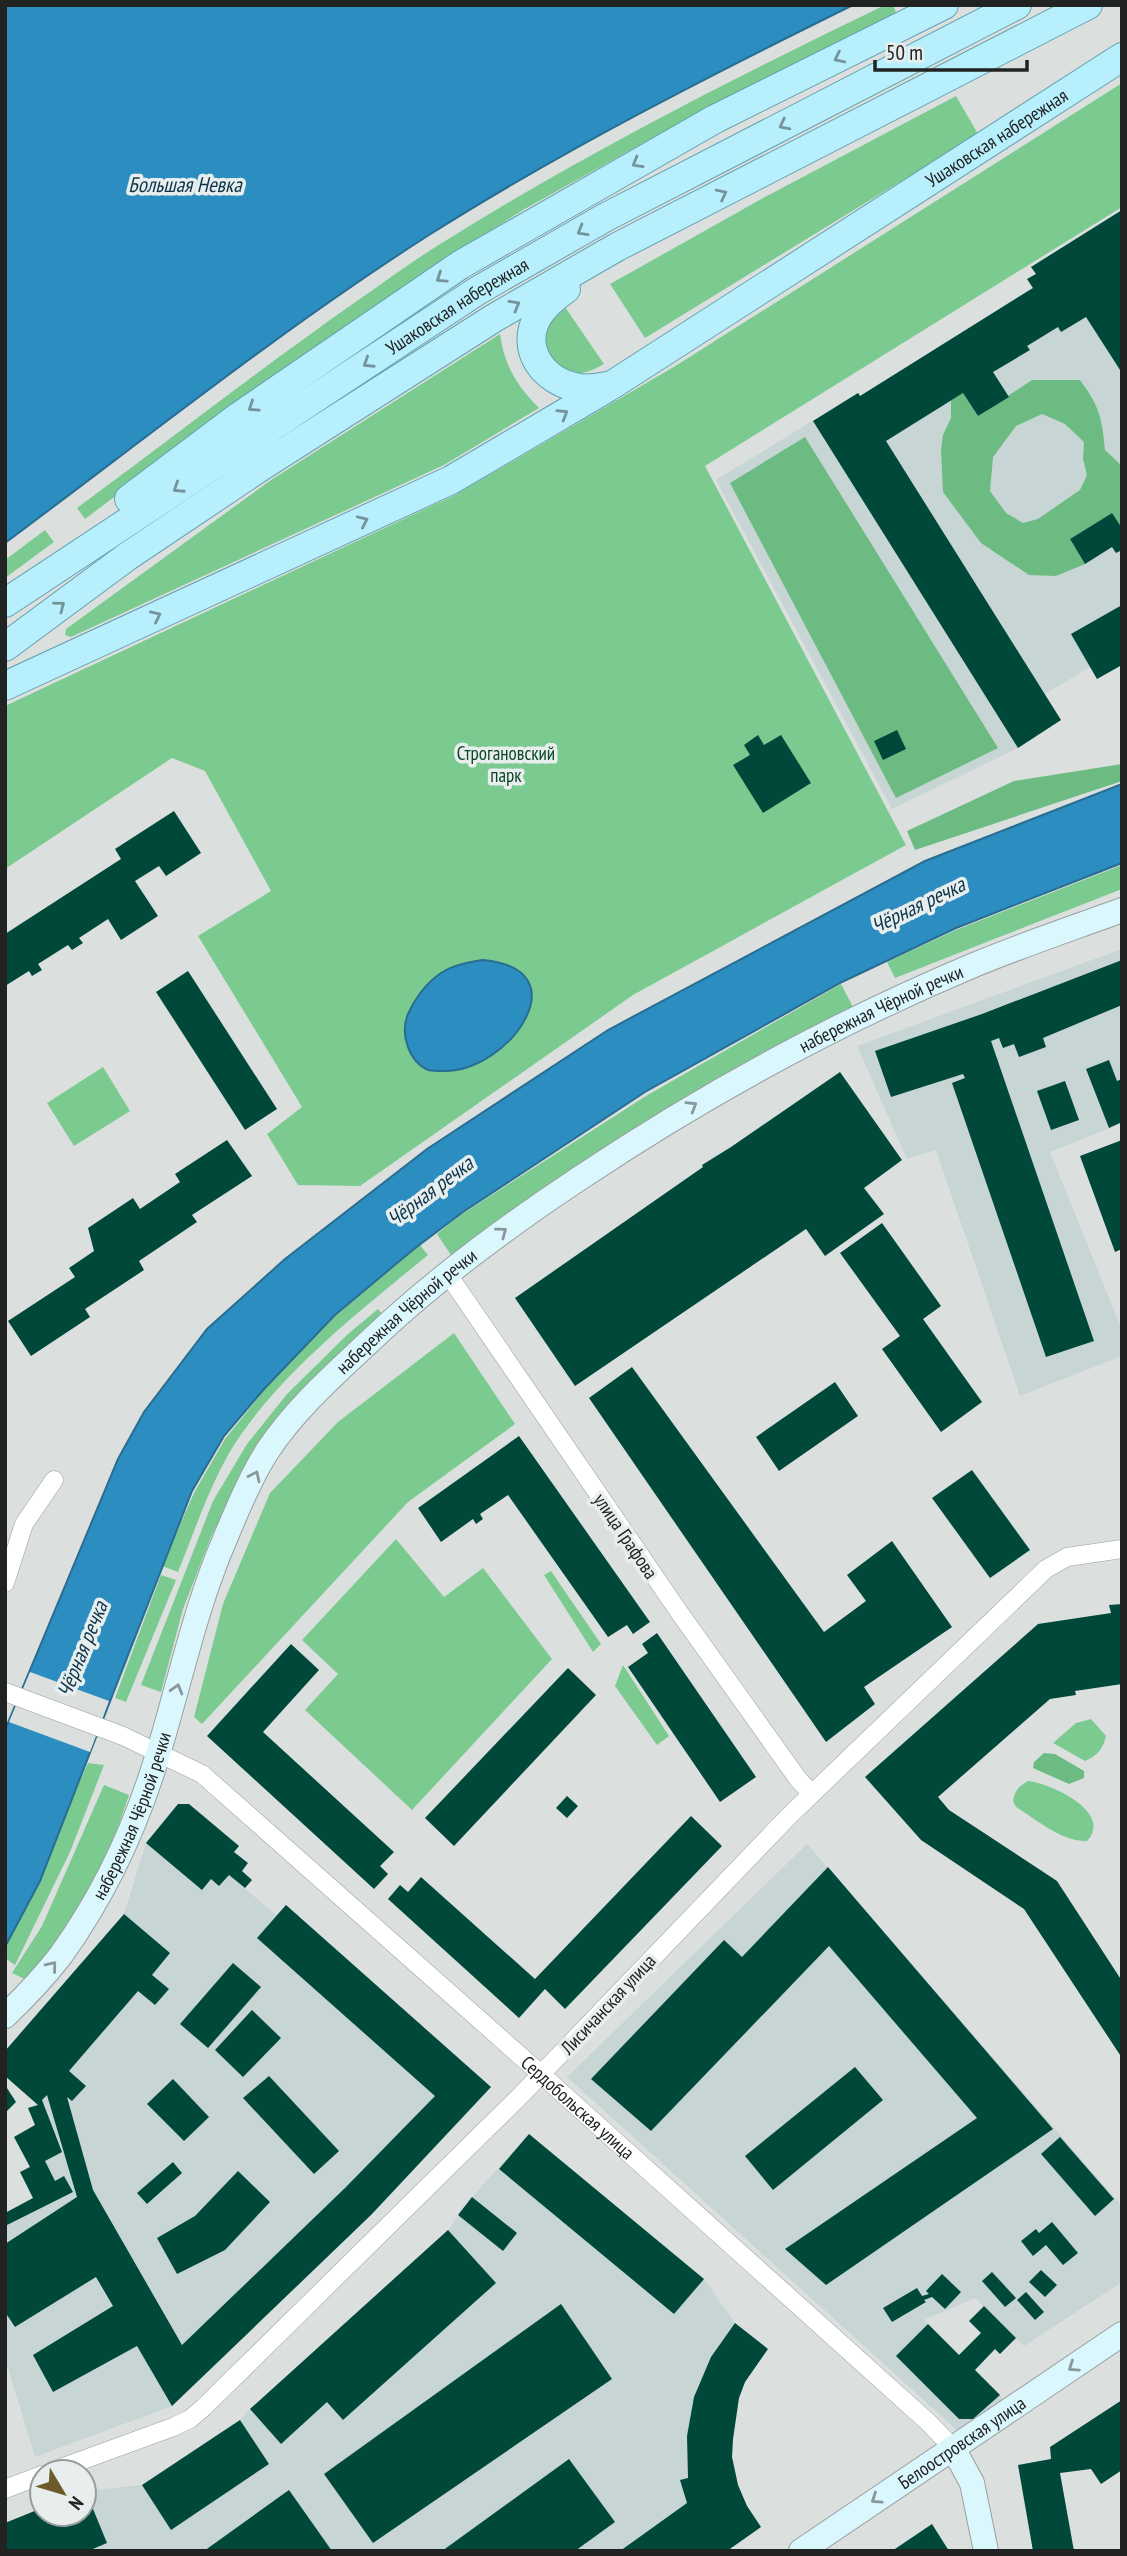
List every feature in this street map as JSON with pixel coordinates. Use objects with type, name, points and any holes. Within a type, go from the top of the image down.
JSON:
[{"type":"main road","points":[[16,595],[78,538],[239,417],[460,265],[715,119],[944,5]]},
{"type":"main road","name":"Ушаковская набережная","points":[[16,595],[477,291],[606,217],[1017,5]]},
{"type":"main road","name":"Ушаковская набережная","points":[[5,647],[128,556],[262,466],[494,318],[617,247],[1088,5]]},
{"type":"main road","name":"Ушаковская набережная","points":[[617,247],[550,302],[539,314],[533,328],[531,342],[534,357],[542,371],[554,379],[581,389],[612,384],[1122,57]]},
{"type":"main road","points":[[5,686],[451,480],[612,384]]},
{"type":"street","name":"набережная Чёрной речки","points":[[5,2016],[37,1984],[78,1929],[124,1844],[141,1806],[199,1610],[224,1540],[266,1453],[301,1407],[401,1311],[447,1273],[638,1139],[725,1086],[828,1033],[975,964],[1122,910]]},
{"type":"street","name":"улица Графова","points":[[447,1273],[679,1612],[798,1779],[812,1794]]},
{"type":"street","points":[[5,1583],[24,1524],[54,1480]]},
{"type":"street","name":"Лисичанская улица","points":[[88,2458],[173,2427],[190,2419],[204,2407],[542,2075],[745,1860],[1046,1569],[1068,1558],[1122,1549]]},
{"type":"street","name":"Сердобольская улица","points":[[12,1694],[99,1727],[202,1774],[928,2422],[953,2448],[972,2483],[986,2551]]},
{"type":"street","name":"Белоостровская улица","points":[[802,2551],[1122,2334]]},
{"type":"street","points":[[5,2489],[28,2480]]},
{"type":"shaded area","points":[[1122,210],[1122,665],[1090,667],[1045,694],[1061,720],[1018,748],[892,809],[716,480],[858,393],[861,396],[1032,288],[1027,279],[1036,274],[1031,267]]},
{"type":"shaded area","points":[[1122,949],[1122,1123],[1050,1152],[1122,1330],[1122,1356],[1020,1396],[936,1150],[907,1159],[857,1046]]},
{"type":"shaded area","points":[[178,1804],[189,1804],[239,1846],[221,1868],[276,1915],[286,1905],[491,2087],[371,2215],[172,2406],[35,2457],[5,2358],[5,2226],[38,2208],[20,2172],[30,2166],[14,2137],[35,2125],[28,2108],[38,2104],[5,2076],[5,2051],[124,1914],[146,1843]]},
{"type":"shaded area","points":[[807,1844],[1122,2206],[1122,2282],[1024,2346],[975,2298],[924,2320],[1007,2403],[959,2432],[567,2077]]},
{"type":"shaded area","points":[[529,2134],[704,2279],[735,2323],[768,2349],[745,2382],[739,2398],[732,2457],[738,2485],[747,2506],[761,2527],[727,2551],[5,2551],[5,2523],[28,2514],[28,2528],[98,2528],[98,2490],[142,2485],[240,2420],[448,2230],[472,2197]]},
{"type":"green space","points":[[885,5],[893,5],[897,15],[663,132],[523,210],[444,260],[227,412],[85,519],[77,508],[284,353],[437,246],[546,181],[657,120]]},
{"type":"green space","name":"Строгановский парк","points":[[1122,83],[1122,207],[705,466],[906,845],[633,995],[360,1186],[298,1185],[267,1134],[302,1107],[198,936],[271,891],[205,771],[172,758],[5,869],[5,706],[455,495],[677,365]]},
{"type":"green space","points":[[956,96],[978,134],[645,338],[610,284],[765,197]]},
{"type":"green space","points":[[565,307],[604,364],[577,373],[551,364],[542,331],[547,321]]},
{"type":"green space","points":[[500,334],[513,374],[524,392],[539,408],[444,465],[71,637],[65,635],[66,629],[271,480]]},
{"type":"green space","points":[[1032,380],[1080,380],[1092,397],[1098,412],[1105,450],[1122,466],[1122,528],[1112,513],[1070,539],[1085,564],[1056,576],[1029,575],[981,543],[943,492],[941,450],[943,435],[951,418],[951,400],[963,393],[978,416]],"holes":[[[1042,414],[1065,424],[1084,442],[1083,459],[1087,475],[1080,490],[1038,519],[1023,523],[1006,513],[990,491],[993,457],[1016,426]]]},
{"type":"green space","points":[[805,437],[998,748],[896,798],[730,483]]},
{"type":"green space","points":[[45,530],[54,542],[5,578],[5,560]]},
{"type":"green space","points":[[1122,764],[1122,781],[915,850],[907,831],[1014,781]]},
{"type":"green space","points":[[1122,865],[1122,889],[895,978],[887,962],[956,930]]},
{"type":"green space","points":[[841,984],[854,1009],[720,1077],[657,1114],[451,1255],[437,1234],[459,1216],[646,1096]]},
{"type":"green space","points":[[103,1067],[130,1111],[74,1146],[47,1103]]},
{"type":"green space","points":[[420,1245],[428,1255],[298,1367],[253,1418],[218,1475],[178,1572],[162,1566],[194,1493],[225,1439],[266,1388],[334,1317]]},
{"type":"green space","points":[[378,1309],[382,1314],[292,1400],[254,1449],[211,1537],[183,1609],[161,1692],[141,1685],[213,1501],[247,1444],[287,1394],[348,1334]]},
{"type":"green space","points":[[454,1333],[515,1424],[408,1502],[202,1724],[194,1717],[223,1604],[270,1493],[338,1422]]},
{"type":"green space","points":[[396,1539],[444,1597],[483,1568],[552,1659],[412,1810],[305,1710],[338,1674],[302,1640]]},
{"type":"green space","points":[[551,1571],[601,1644],[593,1652],[544,1575]]},
{"type":"green space","points":[[161,1575],[176,1580],[126,1702],[115,1698]]},
{"type":"green space","points":[[623,1665],[669,1736],[657,1745],[615,1686]]},
{"type":"green space","points":[[1091,1719],[1106,1736],[1099,1752],[1093,1757],[1085,1761],[1053,1743],[1076,1723]]},
{"type":"green space","points":[[1044,1753],[1055,1754],[1084,1771],[1084,1778],[1069,1784],[1033,1768],[1034,1762]]},
{"type":"green space","points":[[88,1763],[104,1765],[70,1852],[15,1965],[5,1958],[5,1950]]},
{"type":"green space","points":[[1028,1781],[1063,1793],[1086,1810],[1092,1820],[1093,1830],[1087,1841],[1059,1834],[1016,1807],[1013,1801],[1015,1794]]},
{"type":"green space","points":[[104,1785],[129,1795],[113,1842],[85,1902],[31,1982],[12,1973],[42,1926]]},
{"type":"water","name":"Большая Невка","points":[[5,5],[853,5],[638,114],[480,203],[429,235],[267,346],[5,543]]},
{"type":"water","name":"Чёрная речка","points":[[1122,784],[1122,863],[956,928],[842,982],[645,1092],[463,1212],[335,1315],[265,1388],[224,1436],[192,1491],[40,1881],[5,1947],[5,1730],[118,1459],[144,1412],[207,1329],[285,1259],[427,1149],[608,1030],[925,861]]},
{"type":"water","points":[[482,960],[512,967],[528,981],[532,999],[525,1019],[511,1038],[492,1055],[468,1067],[444,1071],[428,1070],[415,1060],[408,1046],[405,1030],[410,1009],[424,988],[442,972]]},
{"type":"pier","points":[[30,1672],[109,1701],[90,1752],[9,1722]]},
{"type":"building","points":[[1122,210],[1122,373],[1086,317],[1061,332],[1058,327],[1027,346],[1030,350],[993,372],[1009,397],[978,416],[963,393],[886,441],[1061,720],[1018,748],[813,421],[858,393],[860,396],[1033,288],[1027,279],[1036,274],[1031,267]]},
{"type":"building","points":[[1112,513],[1122,528],[1122,550],[1116,553],[1112,547],[1085,564],[1070,539]]},
{"type":"building","points":[[1122,605],[1122,665],[1097,679],[1071,634]]},
{"type":"building","points":[[897,730],[906,749],[883,760],[874,741]]},
{"type":"building","points":[[758,735],[764,745],[781,735],[811,783],[763,813],[733,765],[750,755],[744,745]]},
{"type":"building","points":[[174,811],[201,853],[166,876],[159,866],[135,881],[158,916],[121,940],[108,919],[79,938],[83,943],[72,950],[68,945],[38,964],[42,970],[32,976],[29,971],[5,986],[5,934],[121,859],[115,849]]},
{"type":"building","points":[[1122,960],[1122,1005],[1043,1038],[1046,1047],[1019,1057],[1014,1044],[1003,1048],[999,1038],[991,1041],[1094,1341],[1046,1357],[952,1083],[965,1078],[963,1074],[891,1097],[875,1051],[982,1014]]},
{"type":"building","points":[[188,971],[277,1109],[245,1130],[156,992]]},
{"type":"building","points":[[1109,1060],[1117,1081],[1122,1079],[1122,1122],[1109,1128],[1086,1069]]},
{"type":"building","points":[[840,1072],[902,1160],[864,1188],[884,1214],[825,1256],[806,1229],[575,1386],[515,1298],[703,1167],[702,1165]]},
{"type":"building","points":[[1065,1081],[1079,1120],[1051,1130],[1037,1091]]},
{"type":"building","points":[[227,1140],[252,1176],[192,1215],[197,1222],[139,1261],[144,1270],[85,1309],[90,1317],[31,1356],[8,1321],[75,1277],[69,1268],[94,1251],[88,1228],[133,1198],[140,1209],[180,1182],[175,1174]]},
{"type":"building","points":[[1122,1140],[1122,1249],[1115,1252],[1080,1156]]},
{"type":"building","points":[[882,1223],[941,1306],[923,1319],[982,1402],[941,1432],[882,1349],[900,1336],[840,1253]]},
{"type":"building","points":[[632,1367],[824,1632],[866,1601],[847,1575],[892,1541],[952,1627],[864,1687],[875,1704],[826,1742],[589,1398]]},
{"type":"building","points":[[835,1382],[858,1416],[779,1471],[756,1437]]},
{"type":"building","points":[[519,1436],[650,1622],[633,1634],[627,1625],[608,1637],[508,1495],[480,1514],[483,1519],[476,1524],[473,1519],[441,1542],[418,1508]]},
{"type":"building","points":[[972,1470],[1030,1550],[990,1578],[932,1498]]},
{"type":"building","points":[[1122,1604],[1122,1684],[1075,1691],[1076,1695],[1050,1699],[938,1797],[949,1810],[1057,1881],[1122,1981],[1122,2058],[1024,1909],[921,1840],[865,1777],[1038,1624],[1111,1613],[1109,1605]]},
{"type":"building","points":[[657,1633],[756,1777],[720,1802],[628,1667],[648,1653],[642,1644]]},
{"type":"building","points":[[291,1644],[319,1670],[263,1732],[394,1852],[380,1866],[388,1874],[374,1889],[207,1736]]},
{"type":"building","points":[[568,1668],[596,1695],[454,1846],[425,1818]]},
{"type":"building","points":[[567,1796],[578,1806],[567,1818],[556,1808]]},
{"type":"building","points":[[178,1804],[189,1804],[239,1846],[234,1852],[248,1863],[242,1871],[252,1880],[245,1888],[229,1875],[219,1886],[211,1879],[202,1890],[146,1843]]},
{"type":"building","points":[[691,1816],[722,1846],[565,2009],[545,1989],[519,2018],[388,1899],[400,1885],[408,1892],[421,1877],[535,1979]]},
{"type":"building","points":[[828,1867],[1053,2129],[826,2285],[785,2249],[977,2118],[829,1946],[651,2131],[591,2079],[724,1940],[742,1957]]},
{"type":"building","points":[[286,1905],[491,2087],[371,2215],[172,2406],[137,2346],[53,2392],[33,2355],[113,2306],[96,2277],[15,2327],[5,2312],[5,2244],[77,2197],[47,2095],[42,2100],[62,2152],[45,2161],[55,2181],[64,2176],[73,2192],[5,2226],[5,2213],[33,2198],[20,2172],[30,2167],[14,2137],[35,2125],[28,2108],[38,2105],[5,2076],[5,2051],[124,1914],[170,1953],[152,1975],[169,1989],[155,2005],[138,1991],[69,2071],[86,2086],[72,2101],[67,2097],[93,2190],[182,2345],[345,2188],[435,2096],[257,1938]]},
{"type":"building","points":[[233,1963],[261,1987],[208,2048],[180,2024]]},
{"type":"building","points":[[252,2010],[281,2038],[243,2077],[215,2050]]},
{"type":"building","points":[[855,2067],[883,2100],[773,2190],[745,2156]]},
{"type":"building","points":[[269,2076],[339,2151],[314,2174],[243,2098]]},
{"type":"building","points":[[173,2079],[209,2117],[184,2141],[147,2104]]},
{"type":"building","points":[[5,2085],[16,2102],[5,2113]]},
{"type":"building","points":[[529,2134],[704,2279],[674,2314],[499,2169]]},
{"type":"building","points":[[1060,2137],[1114,2199],[1095,2216],[1041,2154]]},
{"type":"building","points":[[173,2162],[182,2173],[147,2204],[137,2193]]},
{"type":"building","points":[[238,2171],[270,2202],[225,2250],[177,2274],[157,2238],[195,2216]]},
{"type":"building","points":[[472,2197],[517,2233],[503,2251],[458,2215]]},
{"type":"building","points":[[1052,2222],[1078,2253],[1063,2265],[1046,2245],[1033,2256],[1021,2241],[1036,2229],[1039,2233]]},
{"type":"building","points":[[448,2230],[496,2283],[343,2420],[327,2402],[281,2444],[250,2409]]},
{"type":"building","points":[[1041,2270],[1057,2285],[1045,2297],[1029,2282]]},
{"type":"building","points":[[992,2272],[1016,2298],[1005,2307],[982,2281]]},
{"type":"building","points":[[942,2274],[961,2292],[945,2309],[932,2297],[892,2322],[883,2308],[917,2288],[922,2296],[929,2294],[926,2291]]},
{"type":"building","points":[[1026,2292],[1044,2312],[1035,2320],[1017,2300]]},
{"type":"building","points":[[561,2304],[612,2379],[373,2543],[324,2474]]},
{"type":"building","points":[[984,2306],[1016,2338],[1000,2354],[995,2349],[975,2370],[1000,2395],[973,2419],[959,2419],[896,2356],[928,2324],[959,2355],[981,2333],[969,2321]]},
{"type":"building","points":[[735,2323],[768,2349],[745,2382],[739,2398],[732,2457],[738,2485],[747,2506],[761,2527],[727,2551],[620,2551],[687,2503],[680,2480],[688,2478],[687,2436],[694,2397],[711,2357]]},
{"type":"building","points":[[1122,2400],[1122,2470],[1101,2484],[1091,2469],[1060,2473],[1074,2551],[1033,2551],[1018,2465],[1051,2459],[1050,2447]]},
{"type":"building","points":[[240,2420],[269,2464],[171,2530],[142,2485]]},
{"type":"building","points":[[569,2459],[615,2522],[575,2551],[442,2551]]},
{"type":"building","points":[[289,2490],[332,2551],[204,2551]]},
{"type":"building","points":[[28,2514],[28,2528],[98,2528],[98,2521],[107,2543],[88,2551],[5,2551],[5,2523]]},
{"type":"building","points":[[932,2524],[949,2551],[892,2551]]}]
